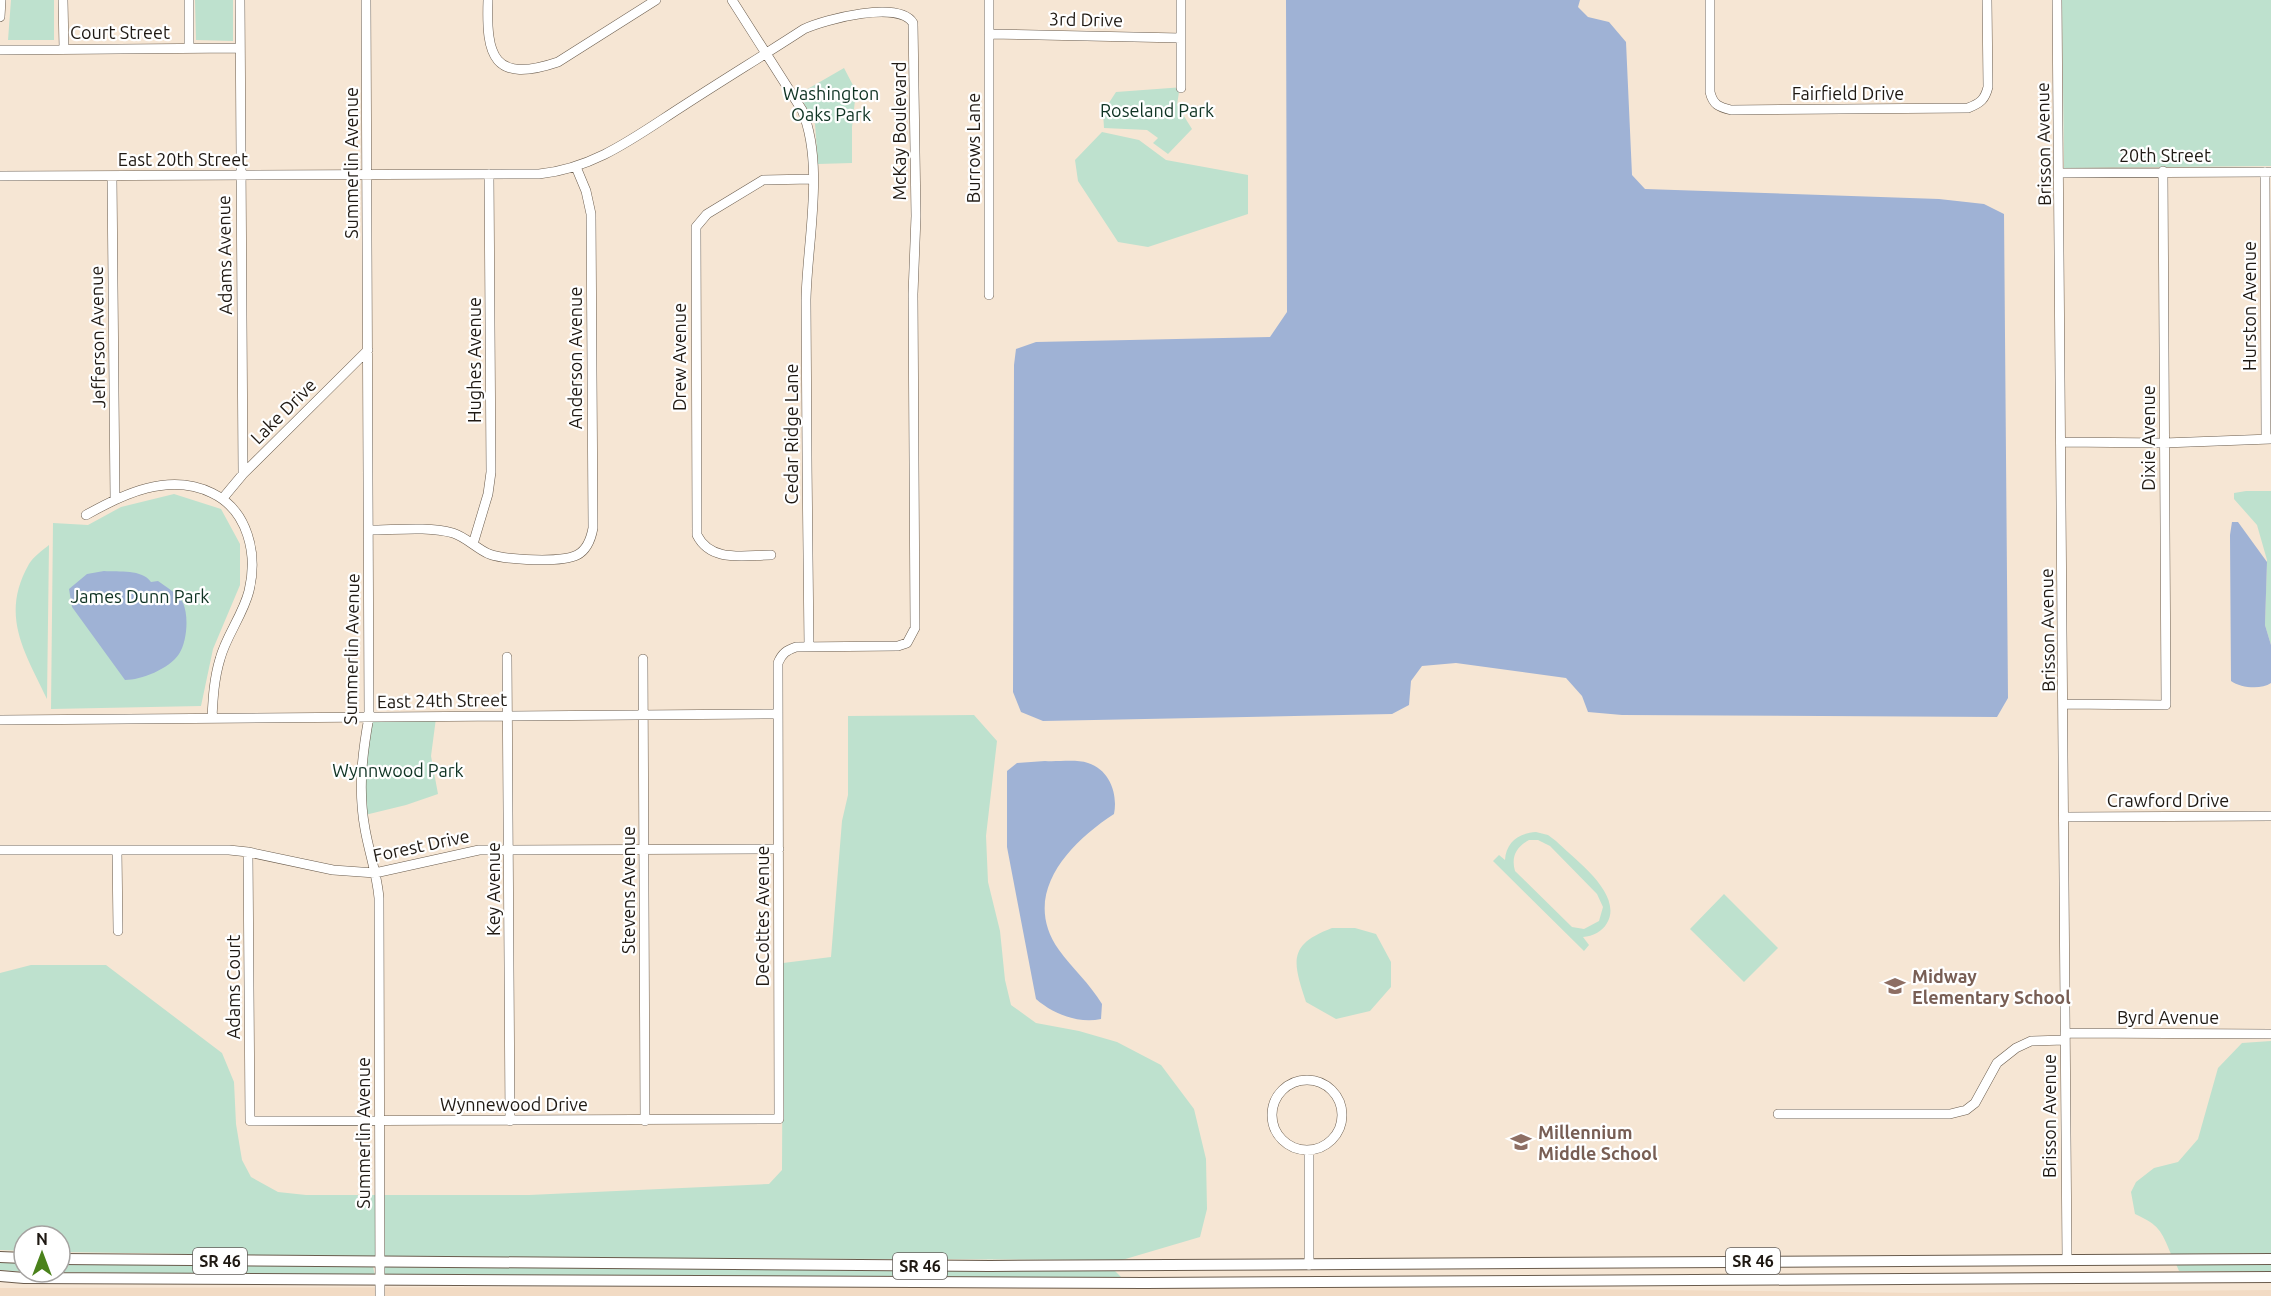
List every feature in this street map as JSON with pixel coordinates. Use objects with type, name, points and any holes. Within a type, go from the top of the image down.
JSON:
[{"type":"main road","name":"SR 46","points":[[72,1259],[1309,1266],[2271,1259]]},
{"type":"main road","name":"SR 46","points":[[0,1276],[380,1280],[1429,1283],[1929,1277],[2271,1276]]},
{"type":"street","points":[[0,17],[1,0]]},
{"type":"street","points":[[63,0],[64,49]]},
{"type":"street","points":[[189,0],[189,48]]},
{"type":"street","name":"Adams Avenue","points":[[240,0],[243,474]]},
{"type":"street","name":"Summerlin Avenue","points":[[366,0],[369,717],[361,766],[361,807],[379,898],[380,1296]]},
{"type":"street","points":[[488,0],[487,29],[489,45],[494,57],[505,66],[523,69],[541,68],[558,62],[656,0]]},
{"type":"street","name":"Cedar Ridge Lane","points":[[732,0],[802,110],[811,140],[811,222],[806,297],[809,647]]},
{"type":"street","name":"Burrows Lane","points":[[989,0],[989,295]]},
{"type":"street","points":[[1181,0],[1181,88]]},
{"type":"street","name":"Fairfield Drive","points":[[1710,0],[1710,92],[1712,100],[1718,106],[1731,110],[1968,108],[1980,104],[1986,97],[1988,87],[1987,0]]},
{"type":"street","name":"Brisson Avenue","points":[[2057,0],[2067,1259]]},
{"type":"street","name":"McKay Boulevard","points":[[367,174],[539,174],[576,167],[612,150],[804,28],[824,20],[879,8],[903,12],[910,18],[914,30],[916,216],[913,294],[915,628],[907,643],[898,646],[796,646],[788,649],[781,655],[777,672],[777,714]]},
{"type":"street","name":"3rd Drive","points":[[989,34],[1181,38]]},
{"type":"street","name":"Court Street","points":[[0,50],[240,48]]},
{"type":"street","name":"Anderson Avenue","points":[[473,544],[488,553],[522,560],[567,558],[577,555],[585,549],[591,539],[593,528],[591,226],[589,203],[576,167]]},
{"type":"street","name":"Dixie Avenue","points":[[2064,704],[2166,705],[2163,171]]},
{"type":"street","name":"20th Street","points":[[2060,173],[2268,172]]},
{"type":"street","name":"Hurston Avenue","points":[[2268,172],[2268,439]]},
{"type":"street","name":"East 20th Street","points":[[0,176],[367,174]]},
{"type":"street","name":"Hughes Avenue","points":[[473,544],[488,494],[491,472],[489,174]]},
{"type":"street","name":"Jefferson Avenue","points":[[112,176],[115,499]]},
{"type":"street","name":"Drew Avenue","points":[[771,555],[715,554],[707,550],[697,535],[695,525],[696,227],[707,214],[763,180],[812,178]]},
{"type":"street","name":"Lake Drive","points":[[223,498],[243,474],[368,350]]},
{"type":"street","points":[[2061,442],[2164,443],[2268,439]]},
{"type":"street","points":[[86,515],[115,499],[160,485],[182,485],[206,490],[223,498],[239,513],[249,535],[251,570],[249,591],[220,657],[214,682],[212,718]]},
{"type":"street","points":[[369,530],[435,530],[455,534],[473,544]]},
{"type":"street","name":"Key Avenue","points":[[507,657],[510,1121]]},
{"type":"street","name":"Stevens Avenue","points":[[643,659],[645,1121]]},
{"type":"street","name":"East 24th Street","points":[[0,720],[777,714]]},
{"type":"street","name":"DeCottes Avenue","points":[[777,714],[778,1119]]},
{"type":"street","name":"Crawford Drive","points":[[2065,817],[2271,816]]},
{"type":"street","name":"Forest Drive","points":[[0,850],[229,850],[333,870],[375,873],[479,850],[779,849]]},
{"type":"street","points":[[117,850],[118,932]]},
{"type":"street","name":"Adams Court","points":[[248,852],[250,1121]]},
{"type":"street","name":"Byrd Avenue","points":[[1778,1114],[1950,1114],[1966,1110],[1976,1103],[1997,1063],[2016,1048],[2031,1041],[2066,1037],[2271,1034]]},
{"type":"street","points":[[1307,1080],[1321,1083],[1332,1090],[1340,1101],[1343,1115],[1340,1128],[1332,1140],[1321,1148],[1309,1151],[1294,1148],[1282,1140],[1275,1129],[1272,1115],[1274,1102],[1282,1090],[1293,1083],[1307,1080]]},
{"type":"street","name":"Wynnewood Drive","points":[[250,1121],[778,1119]]},
{"type":"street","points":[[1309,1151],[1309,1266]]},
{"type":"shaded area","points":[[1301,1286],[1925,1293],[2271,1290],[2271,1296],[0,1296],[0,1288]]},
{"type":"green space","points":[[11,0],[54,0],[54,40],[8,40]]},
{"type":"green space","points":[[195,0],[233,0],[233,41],[196,40]]},
{"type":"green space","points":[[2062,0],[2271,0],[2271,166],[2064,168]]},
{"type":"green space","name":"Washington Oaks Park","points":[[844,68],[856,91],[852,127],[852,163],[818,164],[815,124],[799,94]]},
{"type":"green space","name":"Roseland Park","points":[[1184,87],[1179,92],[1177,105],[1192,129],[1168,154],[1153,143],[1158,138],[1147,130],[1104,128],[1103,112],[1116,92]]},
{"type":"green space","points":[[1102,132],[1139,140],[1166,160],[1248,175],[1248,214],[1148,247],[1118,242],[1078,181],[1075,160]]},
{"type":"green space","points":[[2271,491],[2271,645],[2265,625],[2267,560],[2257,525],[2234,499],[2234,493]]},
{"type":"green space","name":"James Dunn Park","points":[[174,494],[221,509],[240,544],[240,585],[213,649],[201,706],[51,709],[53,523],[88,525],[121,507]]},
{"type":"green space","points":[[49,545],[47,699],[30,665],[18,633],[16,600],[29,564]]},
{"type":"green space","points":[[974,715],[997,741],[986,836],[988,882],[1000,931],[1005,980],[1011,1005],[1036,1023],[1079,1031],[1117,1042],[1161,1065],[1194,1109],[1206,1159],[1207,1209],[1200,1237],[1122,1260],[384,1257],[384,1195],[529,1195],[769,1184],[782,1170],[783,963],[831,957],[842,821],[848,795],[848,716]]},
{"type":"green space","name":"Wynnwood Park","points":[[371,718],[436,718],[431,756],[438,794],[365,815],[363,807]]},
{"type":"green space","points":[[1536,832],[1548,835],[1585,867],[1609,900],[1610,912],[1607,923],[1597,933],[1583,937],[1589,945],[1584,951],[1493,861],[1499,855],[1505,860],[1508,848],[1514,840],[1524,834]],"holes":[[[1529,840],[1538,840],[1550,846],[1597,894],[1603,907],[1599,921],[1584,929],[1572,927],[1515,871],[1514,857],[1518,849]]]},
{"type":"green space","points":[[1724,894],[1778,948],[1744,982],[1690,929]]},
{"type":"green space","points":[[1332,928],[1355,928],[1376,934],[1391,962],[1391,987],[1370,1011],[1336,1019],[1306,1002],[1298,976],[1297,956],[1307,941]]},
{"type":"green space","points":[[31,965],[106,965],[222,1053],[234,1082],[236,1124],[242,1160],[251,1177],[278,1192],[306,1195],[375,1195],[375,1257],[72,1252],[72,1224],[12,1224],[12,1250],[0,1250],[0,973]]},
{"type":"green space","points":[[2271,1041],[2271,1253],[2171,1254],[2158,1229],[2135,1214],[2131,1192],[2136,1182],[2154,1168],[2178,1162],[2198,1139],[2218,1068],[2242,1043]]},
{"type":"green space","points":[[0,1260],[12,1260],[12,1271],[0,1270]]},
{"type":"green space","points":[[72,1262],[373,1267],[375,1275],[72,1272]]},
{"type":"green space","points":[[2176,1264],[2271,1264],[2271,1271],[2179,1271]]},
{"type":"green space","points":[[384,1267],[1115,1271],[1123,1279],[384,1275]]},
{"type":"water","points":[[1286,0],[1580,0],[1578,7],[1588,17],[1609,22],[1626,42],[1632,175],[1645,189],[1939,199],[1984,204],[2004,214],[2008,698],[1997,717],[1622,715],[1588,712],[1582,696],[1566,678],[1456,663],[1422,666],[1411,681],[1409,705],[1392,714],[1043,721],[1021,712],[1013,692],[1014,365],[1016,349],[1036,342],[1270,337],[1287,312]]},
{"type":"water","points":[[2232,522],[2238,522],[2267,562],[2265,625],[2271,645],[2271,683],[2262,687],[2245,687],[2231,681],[2230,535]]},
{"type":"water","points":[[104,571],[136,573],[151,582],[158,581],[181,600],[185,608],[186,622],[184,643],[179,654],[162,669],[146,676],[125,680],[72,607],[69,589],[87,574]]},
{"type":"water","points":[[1073,761],[1096,766],[1107,777],[1115,799],[1114,814],[1081,840],[1066,856],[1055,873],[1047,891],[1045,910],[1048,930],[1059,950],[1102,1004],[1101,1019],[1084,1020],[1067,1017],[1036,999],[1007,847],[1007,771],[1017,763]]},
{"type":"place","name":"Midway Elementary School","points":[[1895,986]]},
{"type":"place","name":"Millennium Middle School","points":[[1521,1142]]}]
